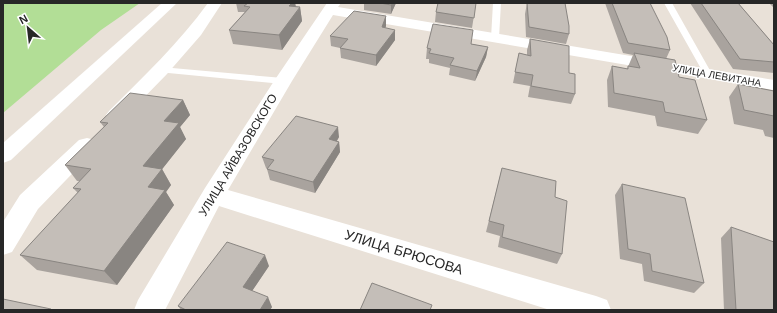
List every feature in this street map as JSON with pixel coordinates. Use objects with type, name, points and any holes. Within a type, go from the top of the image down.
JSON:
[{"type":"street","points":[[3,154],[170,3]]},
{"type":"street","points":[[3,244],[29,202],[161,70],[195,32],[215,3]]},
{"type":"street","name":"УЛИЦА ЛЕВИТАНА","points":[[332,6],[495,38],[774,85]]},
{"type":"street","name":"УЛИЦА АЙВАЗОВСКОГО","points":[[149,310],[213,195],[283,81],[332,6]]},
{"type":"street","name":"УЛИЦА БРЮСОВА","points":[[213,195],[596,310]]},
{"type":"lane","points":[[495,38],[497,3]]},
{"type":"lane","points":[[668,3],[708,74]]},
{"type":"lane","points":[[161,70],[283,81]]},
{"type":"green space","points":[[3,3],[140,3],[101,30],[3,113]]},
{"type":"building","points":[[248,3],[292,3],[289,6],[300,7],[279,35],[229,30],[250,7],[244,6]]},
{"type":"building","points":[[380,3],[392,3],[391,5]]},
{"type":"building","points":[[438,3],[476,3],[474,18],[436,12]]},
{"type":"building","points":[[527,3],[565,3],[569,34],[529,27]]},
{"type":"building","points":[[612,3],[650,3],[667,37],[670,50],[628,43]]},
{"type":"building","points":[[701,3],[738,3],[774,45],[774,62],[740,59]]},
{"type":"building","points":[[354,11],[386,16],[382,27],[395,30],[376,55],[340,48],[348,39],[330,36]]},
{"type":"building","points":[[433,24],[473,30],[471,44],[488,47],[477,71],[450,65],[454,58],[429,53],[431,49],[427,48]]},
{"type":"building","points":[[530,39],[569,46],[569,73],[575,74],[575,94],[531,86],[533,75],[515,72],[519,53],[531,56]]},
{"type":"building","points":[[634,53],[675,60],[679,77],[695,80],[707,120],[665,112],[663,102],[614,93],[612,66],[628,69],[628,66],[640,68]]},
{"type":"building","points":[[738,84],[774,91],[774,116],[744,110]]},
{"type":"building","points":[[130,93],[183,100],[164,121],[179,123],[143,166],[162,169],[148,187],[165,190],[104,271],[20,255],[81,189],[73,188],[91,169],[65,165],[108,123],[100,122]]},
{"type":"building","points":[[296,116],[338,127],[329,139],[339,142],[313,182],[267,169],[274,160],[262,157]]},
{"type":"building","points":[[502,168],[556,181],[555,197],[567,201],[562,254],[502,237],[504,225],[489,221]]},
{"type":"building","points":[[622,184],[685,198],[704,283],[652,271],[650,254],[628,249]]},
{"type":"building","points":[[731,227],[774,242],[774,310],[736,310]]},
{"type":"building","points":[[227,242],[265,255],[243,287],[268,297],[260,310],[186,310],[178,306]]},
{"type":"building","points":[[372,283],[432,305],[430,310],[360,310]]},
{"type":"building","points":[[3,299],[51,309],[51,310],[3,310]]}]
